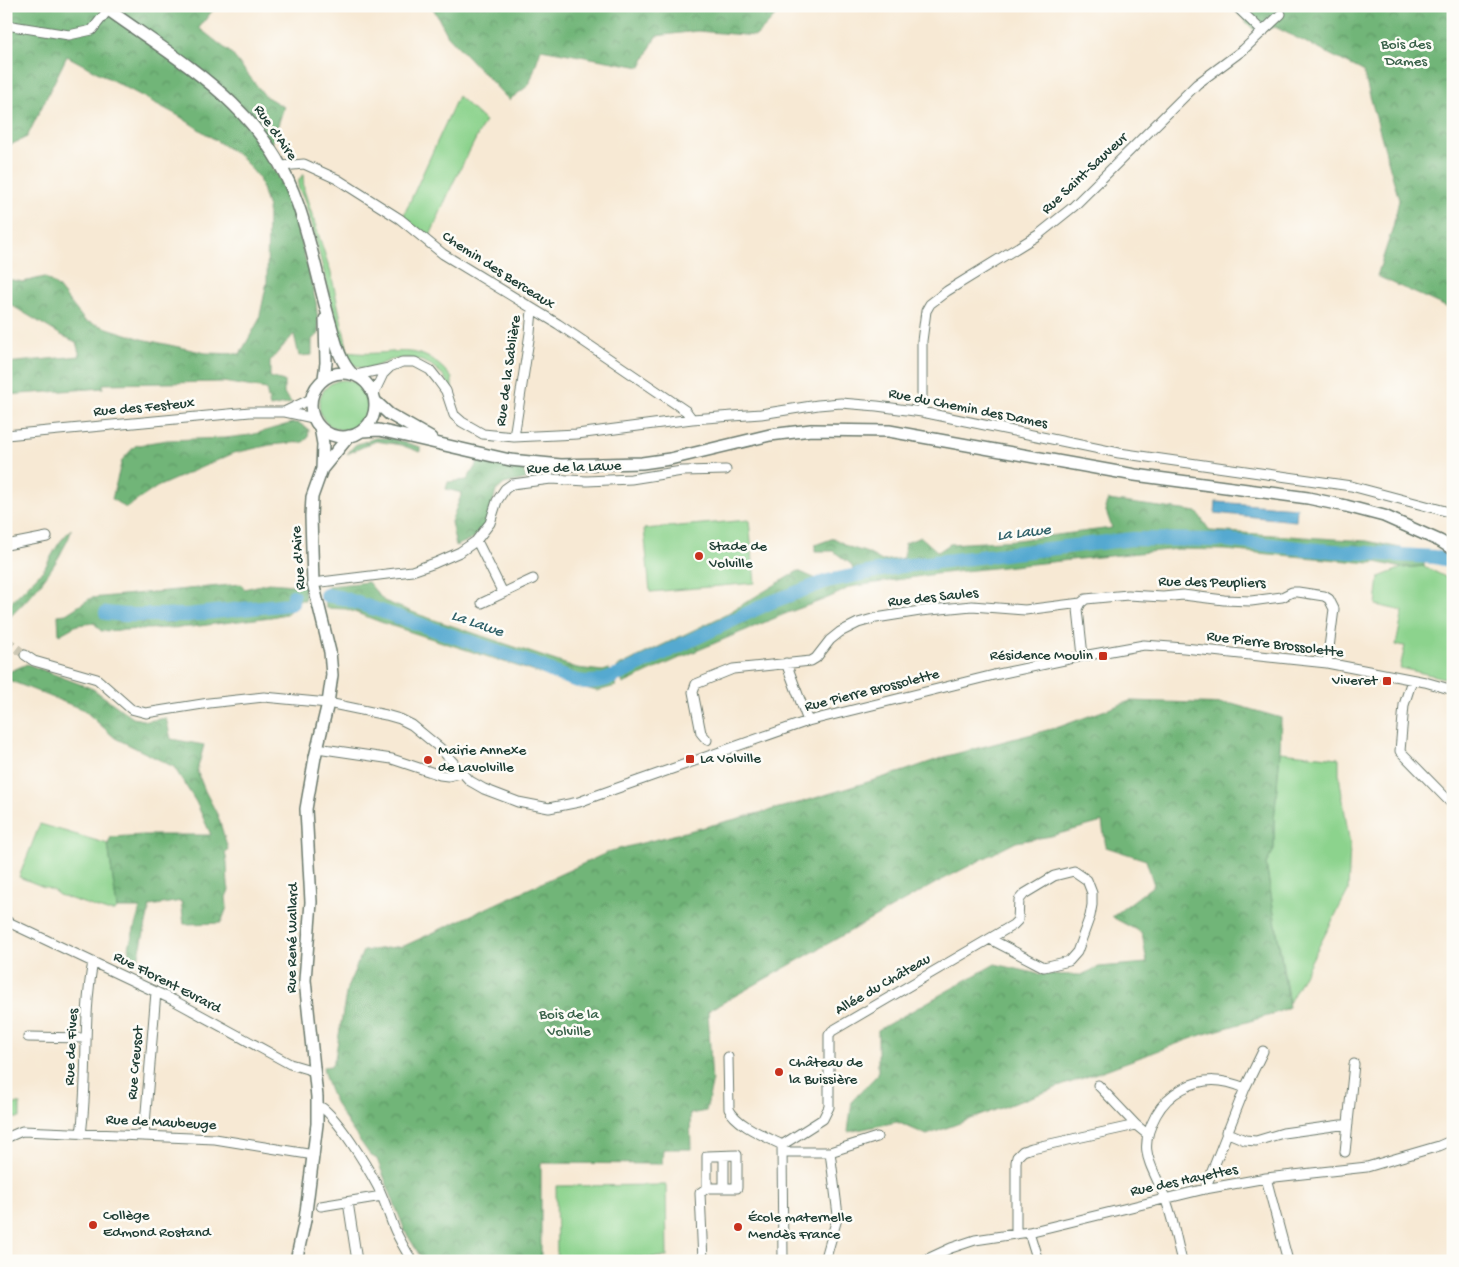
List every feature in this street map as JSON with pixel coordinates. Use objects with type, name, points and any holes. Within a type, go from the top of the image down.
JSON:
[{"type":"main road","name":"Rue d'Aire","points":[[105,8],[184,62],[222,92],[252,123],[282,166],[298,204],[326,310],[342,361],[354,374]]},
{"type":"main road","name":"Rue d'Aire","points":[[324,378],[326,363],[324,322],[326,310]]},
{"type":"main road","points":[[362,431],[371,420],[375,408],[370,387],[364,380],[354,374],[337,373],[324,378],[315,387],[311,399],[316,422],[333,436],[349,436],[362,431],[379,430],[510,460],[562,465],[670,459],[770,435],[811,430],[889,431],[1135,475],[1308,498],[1384,516],[1440,541],[1453,549]]},
{"type":"main road","points":[[374,398],[389,414],[443,445]]},
{"type":"main road","name":"Rue d'Aire","points":[[316,422],[323,444],[322,469],[312,497],[310,516],[313,583],[330,652],[332,676]]},
{"type":"main road","name":"Rue d'Aire","points":[[322,469],[349,436]]},
{"type":"main road","name":"Rue René Wallard","points":[[296,1261],[305,1220],[314,1155],[317,1105],[304,980],[311,902],[305,820],[332,676]]},
{"type":"street","points":[[1236,6],[1262,32]]},
{"type":"street","points":[[6,25],[69,35],[92,30],[105,8]]},
{"type":"street","name":"Rue Saint-Sauveur","points":[[922,412],[922,341],[926,311],[930,304],[947,291],[1038,235],[1073,208],[1196,84],[1244,50],[1281,14]]},
{"type":"street","name":"Chemin des Berceaux","points":[[282,166],[304,164],[338,179],[400,219],[444,254],[532,310],[558,324],[686,411],[692,419]]},
{"type":"street","name":"Rue de la Sablière","points":[[514,437],[532,310]]},
{"type":"street","name":"Rue du Chemin des Dames","points":[[354,374],[390,368],[402,362],[415,362],[430,370],[446,391],[454,415],[483,434],[514,437],[577,434],[692,419],[761,414],[840,403],[877,406],[922,412],[1119,453],[1351,486],[1453,513]]},
{"type":"street","points":[[374,398],[383,374],[390,368]]},
{"type":"street","name":"Rue des Festeux","points":[[285,412],[311,399]]},
{"type":"street","name":"Rue des Festeux","points":[[6,435],[250,412],[285,412],[316,422]]},
{"type":"street","name":"Rue de la Lawe","points":[[313,583],[412,572],[446,559],[476,541],[490,524],[497,501],[505,489],[512,484],[551,479],[587,481],[631,480],[682,471],[726,470]]},
{"type":"street","points":[[6,545],[46,537]]},
{"type":"street","points":[[476,541],[480,545],[503,593]]},
{"type":"street","points":[[482,603],[534,579]]},
{"type":"street","name":"Rue des Peupliers","points":[[1081,603],[1086,599],[1128,595],[1163,597],[1183,595],[1251,601],[1282,597],[1292,592],[1324,596],[1329,599],[1334,610],[1327,663]]},
{"type":"street","points":[[1081,603],[1078,609],[1083,656]]},
{"type":"street","name":"Rue des Saules","points":[[786,663],[811,661],[840,632],[858,623],[876,618],[972,606],[1025,610],[1081,603]]},
{"type":"street","name":"Rue Pierre Brossolette","points":[[25,655],[34,661],[97,679],[131,709],[146,713],[208,703],[264,697],[328,703],[393,717],[412,725],[440,748],[470,781],[484,789],[518,802],[549,808],[579,802],[808,721],[994,675],[1144,645],[1327,663],[1453,690]]},
{"type":"street","points":[[707,740],[701,733],[692,692],[696,684],[734,669],[786,663],[808,721]]},
{"type":"street","points":[[1412,680],[1404,704],[1400,751],[1453,805]]},
{"type":"street","points":[[317,748],[392,759],[440,775],[448,776],[461,773]]},
{"type":"street","name":"Allée du Château","points":[[782,1149],[823,1118],[829,1106],[829,1035],[832,1031],[990,939],[1013,926],[1018,920],[1019,900],[1024,894],[1054,876],[1074,872],[1087,880],[1092,893],[1090,916],[1077,952],[1068,961],[1044,967],[990,939]]},
{"type":"street","name":"Rue Florent Evrard","points":[[6,921],[182,1004],[290,1064],[314,1071]]},
{"type":"street","name":"Rue de Fives","points":[[81,1134],[90,977],[93,962]]},
{"type":"street","name":"Rue Creusot","points":[[144,1136],[156,992]]},
{"type":"street","points":[[28,1037],[86,1038]]},
{"type":"street","points":[[1205,1189],[1244,1088],[1263,1051]]},
{"type":"street","points":[[728,1057],[728,1109],[731,1114],[782,1149],[830,1152],[877,1137]]},
{"type":"street","points":[[1345,1152],[1354,1064]]},
{"type":"street","points":[[1182,1261],[1165,1198],[1152,1172],[1148,1159],[1147,1134],[1166,1100],[1175,1092],[1188,1085],[1216,1080],[1231,1082],[1244,1088]]},
{"type":"street","points":[[1098,1085],[1147,1134]]},
{"type":"street","points":[[317,1105],[323,1106],[333,1117],[363,1161],[382,1196],[395,1229],[412,1261]]},
{"type":"street","points":[[1226,1132],[1244,1140],[1256,1141],[1283,1133],[1348,1124]]},
{"type":"street","points":[[1016,1234],[1017,1157],[1032,1148],[1136,1125]]},
{"type":"street","name":"Rue de Maubeuge","points":[[6,1138],[22,1131],[215,1139],[314,1155]]},
{"type":"street","name":"Rue des Hayettes","points":[[923,1261],[951,1248],[975,1240],[1029,1232],[1205,1189],[1266,1178],[1367,1167],[1439,1146],[1453,1140]]},
{"type":"street","points":[[782,1149],[783,1261]]},
{"type":"street","points":[[825,1261],[838,1215],[830,1152]]},
{"type":"street","points":[[703,1261],[704,1190],[707,1156],[737,1155],[737,1188],[704,1190]]},
{"type":"street","points":[[724,1156],[724,1188]]},
{"type":"street","points":[[1266,1178],[1288,1261]]},
{"type":"street","points":[[321,1206],[382,1196]]},
{"type":"street","points":[[348,1202],[357,1261]]},
{"type":"street","points":[[1029,1232],[1038,1261]]},
{"type":"green space","points":[[6,6],[216,6],[199,28],[231,53],[265,96],[284,107],[267,158],[282,182],[294,213],[316,302],[319,334],[312,339],[312,355],[299,356],[294,334],[270,361],[270,377],[284,381],[284,394],[292,403],[270,407],[266,389],[223,382],[103,384],[103,388],[6,395],[6,363],[80,356],[76,342],[6,302],[6,279],[23,282],[45,277],[58,287],[85,321],[142,339],[206,353],[240,354],[259,320],[267,282],[268,208],[259,178],[241,157],[179,116],[67,56],[27,137],[6,147]]},
{"type":"green space","points":[[432,6],[810,6],[780,11],[756,36],[697,31],[656,36],[641,67],[541,49],[529,85],[509,100],[448,36]]},
{"type":"green space","name":"Bois des Dames","points":[[1231,6],[1453,6],[1453,310],[1377,276],[1393,227],[1399,200],[1363,71],[1275,27],[1257,33]]},
{"type":"green space","points":[[458,96],[485,121],[453,183],[430,236],[402,219]]},
{"type":"green space","points":[[303,174],[304,190],[331,273],[348,352],[404,352],[427,357],[439,365],[452,378],[452,396],[451,388],[443,375],[431,365],[419,360],[407,358],[391,360],[369,369],[362,369],[349,362],[341,340],[312,225],[298,187],[299,180]]},
{"type":"green space","points":[[344,380],[362,387],[369,405],[362,423],[344,430],[326,423],[319,405],[326,387]]},
{"type":"green space","points":[[292,423],[299,423],[309,430],[308,438],[303,442],[270,445],[234,453],[157,487],[126,508],[112,499],[122,460],[135,446],[167,440],[251,435]]},
{"type":"green space","points":[[375,438],[391,438],[420,447],[420,452],[401,445],[376,441],[347,454],[355,445]]},
{"type":"green space","points":[[478,462],[523,469],[526,479],[504,484],[496,491],[487,523],[474,538],[456,546],[451,522],[462,493],[446,489],[448,482],[467,480]]},
{"type":"green space","points":[[1108,500],[1197,512],[1210,531],[1367,541],[1424,553],[1424,566],[1402,568],[1376,562],[1225,550],[1177,549],[935,574],[850,587],[842,592],[701,649],[623,684],[617,667],[723,616],[798,571],[819,580],[845,575],[853,569],[851,564],[833,551],[815,551],[815,545],[834,538],[849,547],[868,553],[882,561],[904,558],[905,543],[921,537],[938,552],[950,544],[1017,540],[1112,528],[1105,508]]},
{"type":"green space","name":"Stade de Volville","points":[[749,520],[755,583],[650,592],[644,529]]},
{"type":"green space","points":[[71,529],[60,555],[42,582],[7,620],[6,607],[44,569],[59,543]]},
{"type":"green space","points":[[1424,566],[1453,581],[1453,680],[1400,668],[1405,646],[1396,645],[1403,611],[1376,605],[1379,577],[1402,568]]},
{"type":"green space","points":[[368,582],[384,601],[420,615],[577,668],[603,671],[609,669],[616,686],[597,691],[585,688],[386,624],[346,609],[326,608],[324,593],[328,586]]},
{"type":"green space","points":[[269,583],[305,586],[305,600],[292,600],[292,609],[286,614],[271,617],[191,627],[101,631],[94,623],[77,625],[59,635],[58,615],[66,614],[91,598],[241,584],[244,589]]},
{"type":"green space","points":[[27,664],[93,689],[133,718],[148,721],[166,718],[171,739],[204,745],[197,771],[218,816],[228,849],[225,853],[229,890],[226,897],[227,907],[221,923],[184,924],[181,901],[150,906],[137,964],[128,959],[129,947],[140,908],[117,908],[108,844],[111,837],[211,835],[196,802],[174,767],[115,738],[84,710],[6,679],[6,673]]},
{"type":"green space","name":"Bois de la Volville","points":[[1130,701],[1232,704],[1281,718],[1274,820],[1274,850],[1266,864],[1289,1007],[1271,1015],[1201,1035],[927,1135],[897,1122],[848,1132],[852,1101],[878,1074],[878,1030],[995,964],[1039,974],[1081,975],[1099,967],[1147,963],[1142,933],[1112,917],[1154,885],[1146,860],[1106,847],[1102,822],[1051,836],[1016,842],[936,883],[708,1011],[712,1084],[706,1111],[690,1114],[691,1149],[663,1149],[662,1164],[541,1163],[541,1261],[423,1261],[405,1231],[377,1159],[370,1155],[335,1103],[323,1067],[331,1066],[335,1058],[347,988],[363,951],[404,946],[611,851],[802,802],[947,756],[1059,727]]},
{"type":"green space","points":[[1280,752],[1339,758],[1339,775],[1350,845],[1348,891],[1289,1003],[1266,864],[1274,850],[1274,820]]},
{"type":"green space","points":[[40,824],[108,844],[117,908],[115,911],[107,911],[59,895],[54,891],[19,877]]},
{"type":"green space","points":[[6,1104],[20,1104],[20,1118],[6,1118]]},
{"type":"green space","points":[[666,1185],[667,1257],[557,1258],[556,1186]]},
{"type":"water","points":[[1216,502],[1297,508],[1296,521],[1215,513]]},
{"type":"waterway","name":"La Lawe","points":[[620,674],[769,603],[827,581],[902,566],[1133,539],[1224,540],[1318,550],[1434,557],[1453,561]]},
{"type":"waterway","name":"La Lawe","points":[[326,595],[343,598],[540,666],[577,681],[595,682],[615,676]]},
{"type":"waterway","name":"La Lawe","points":[[106,613],[125,615],[187,615],[289,604],[292,603],[293,596]]},
{"type":"tunnel","points":[[6,640],[25,655]]},
{"type":"place","name":"Stade de Volville","points":[[699,556]]},
{"type":"place","name":"Résidence Moulin","points":[[1103,656]]},
{"type":"place","name":"Viveret","points":[[1387,681]]},
{"type":"place","name":"La Volville","points":[[690,759]]},
{"type":"place","name":"Mairie Annexe de Lavolville","points":[[428,760]]},
{"type":"place","name":"Château de la Buissière","points":[[779,1072]]},
{"type":"place","name":"Collège Edmond Rostand","points":[[93,1225]]},
{"type":"place","name":"École maternelle Mendès France","points":[[738,1227]]}]
